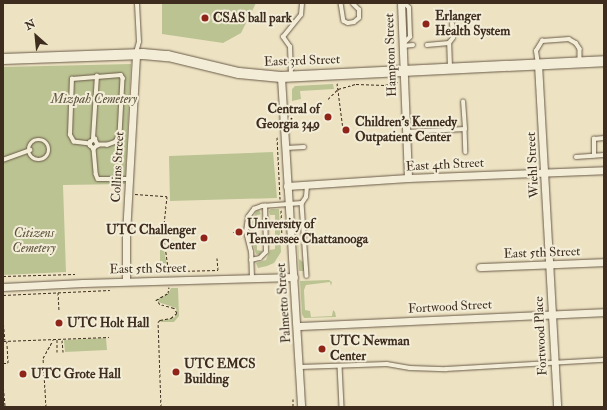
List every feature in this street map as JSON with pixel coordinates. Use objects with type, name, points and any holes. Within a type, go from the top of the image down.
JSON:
[{"type":"main road","name":"East 3rd Street","points":[[3,59],[136,54],[168,56],[239,73],[286,77],[403,70],[604,62]]},
{"type":"street","name":"Hampton Street","points":[[401,3],[408,178]]},
{"type":"street","name":"Collins Street","points":[[126,282],[129,180],[136,54]]},
{"type":"street","name":"Wiehl Street","points":[[538,64],[549,265]]},
{"type":"street","name":"Palmetto Street","points":[[286,77],[286,148],[298,326],[301,407]]},
{"type":"street","name":"East 4th Street","points":[[288,186],[408,178],[604,170]]},
{"type":"street","name":"East 5th Street","points":[[480,267],[604,262]]},
{"type":"street","name":"Fortwood Place","points":[[549,265],[557,407]]},
{"type":"street","name":"East 5th Street","points":[[3,287],[294,277]]},
{"type":"street","name":"Fortwood Street","points":[[298,326],[604,312]]},
{"type":"lane","points":[[136,54],[139,42],[137,3]]},
{"type":"lane","points":[[286,77],[290,47],[283,37],[301,15],[302,3]]},
{"type":"lane","points":[[341,3],[344,21],[348,23],[354,22],[359,18],[359,10],[353,4]]},
{"type":"lane","points":[[402,45],[410,37],[409,8],[404,3]]},
{"type":"lane","points":[[450,68],[449,44],[454,38],[452,24]]},
{"type":"lane","points":[[538,64],[536,50],[542,41],[569,39],[576,43],[580,49],[580,62]]},
{"type":"lane","points":[[427,45],[449,44]]},
{"type":"lane","points":[[402,45],[413,45]]},
{"type":"lane","points":[[94,148],[98,145],[112,144],[116,142],[120,136],[123,78],[117,74],[75,77],[71,81],[70,135],[74,142],[90,144],[94,148],[96,174],[98,179],[129,180]]},
{"type":"lane","points":[[90,144],[93,139],[97,76]]},
{"type":"lane","points":[[463,102],[466,152]]},
{"type":"lane","points":[[406,132],[465,129]]},
{"type":"lane","points":[[594,156],[594,139],[604,138]]},
{"type":"lane","points":[[93,139],[98,141],[98,145]]},
{"type":"lane","points":[[3,160],[30,150],[35,142],[42,141],[48,146],[49,154],[44,159],[36,160],[30,155],[30,150]]},
{"type":"lane","points":[[286,148],[304,147]]},
{"type":"lane","points":[[576,157],[604,155]]},
{"type":"lane","points":[[307,185],[306,197],[302,203],[307,276]]},
{"type":"lane","points":[[252,278],[251,260],[246,232],[248,217],[254,209],[265,206],[302,203]]},
{"type":"lane","points":[[251,260],[260,258],[266,252],[265,206]]},
{"type":"lane","points":[[300,367],[387,364],[410,368],[446,369],[604,360]]},
{"type":"lane","points":[[340,366],[342,407]]},
{"type":"path","points":[[328,99],[338,89],[356,84],[385,85],[398,81]]},
{"type":"path","points":[[338,83],[343,129]]},
{"type":"path","points":[[276,137],[282,235]]},
{"type":"path","points":[[233,232],[242,232]]},
{"type":"path","points":[[138,272],[218,270],[217,258]]},
{"type":"path","points":[[3,276],[75,274]]},
{"type":"path","points":[[275,285],[283,286]]},
{"type":"path","points":[[3,295],[114,290]]},
{"type":"path","points":[[58,292],[59,311]]},
{"type":"path","points":[[3,318],[8,363],[3,363]]},
{"type":"path","points":[[5,341],[109,337]]},
{"type":"path","points":[[57,339],[57,352]]},
{"type":"path","points":[[62,339],[63,352]]},
{"type":"path","points":[[46,407],[43,358],[53,340]]},
{"type":"path","points":[[3,383],[5,407]]},
{"type":"green space","name":"CSAS ball park","points":[[162,3],[256,3],[241,33],[223,43],[162,34]]},
{"type":"green space","points":[[131,64],[125,184],[63,185],[66,272],[3,275],[3,67]]},
{"type":"green space","points":[[333,84],[334,89],[300,91],[301,99],[292,101],[292,89],[295,86]]},
{"type":"green space","points":[[273,152],[277,198],[170,201],[169,156]]},
{"type":"green space","points":[[271,209],[279,209],[281,252],[274,263],[258,268],[256,263],[266,260],[270,250],[275,249],[275,215],[270,215],[269,211]]},
{"type":"green space","points":[[259,210],[261,214],[256,216],[256,230],[250,230],[253,218]]},
{"type":"green space","points":[[296,210],[299,259],[304,263],[304,271],[299,271]]},
{"type":"green space","points":[[257,233],[257,250],[262,251],[260,255],[256,254],[250,234]]},
{"type":"green space","points":[[160,245],[163,245],[168,270],[160,270]]},
{"type":"green space","points":[[329,280],[332,282],[331,286],[330,282],[306,285],[304,290],[305,310],[310,311],[311,317],[332,316],[333,310],[336,317],[304,318],[302,314],[300,281]]},
{"type":"green space","points":[[171,288],[178,288],[179,316],[174,322],[160,322],[162,320],[174,318],[177,314],[176,308],[158,302],[159,298],[168,294]]},
{"type":"green space","points":[[106,338],[107,350],[65,352],[64,340]]},
{"type":"place","name":"CSAS ball park","points":[[205,18]]},
{"type":"place","name":"Erlanger Health System","points":[[426,24]]},
{"type":"place","name":"Central of Georgia 349","points":[[328,117]]},
{"type":"place","name":"Children's Kennedy Outpatient Center","points":[[346,130]]},
{"type":"place","name":"University of Tennessee Chattanooga","points":[[239,232]]},
{"type":"place","name":"UTC Challenger Center","points":[[204,238]]},
{"type":"place","name":"UTC Holt Hall","points":[[59,323]]},
{"type":"place","name":"UTC Newman Center","points":[[322,349]]},
{"type":"place","name":"UTC EMCS Building","points":[[176,372]]},
{"type":"place","name":"UTC Grote Hall","points":[[23,374]]},
{"type":"park label","name":"Mizpah Cemetery","points":[[94,99]]},
{"type":"park label","name":"Citizens Cemetery","points":[[34,242]]}]
